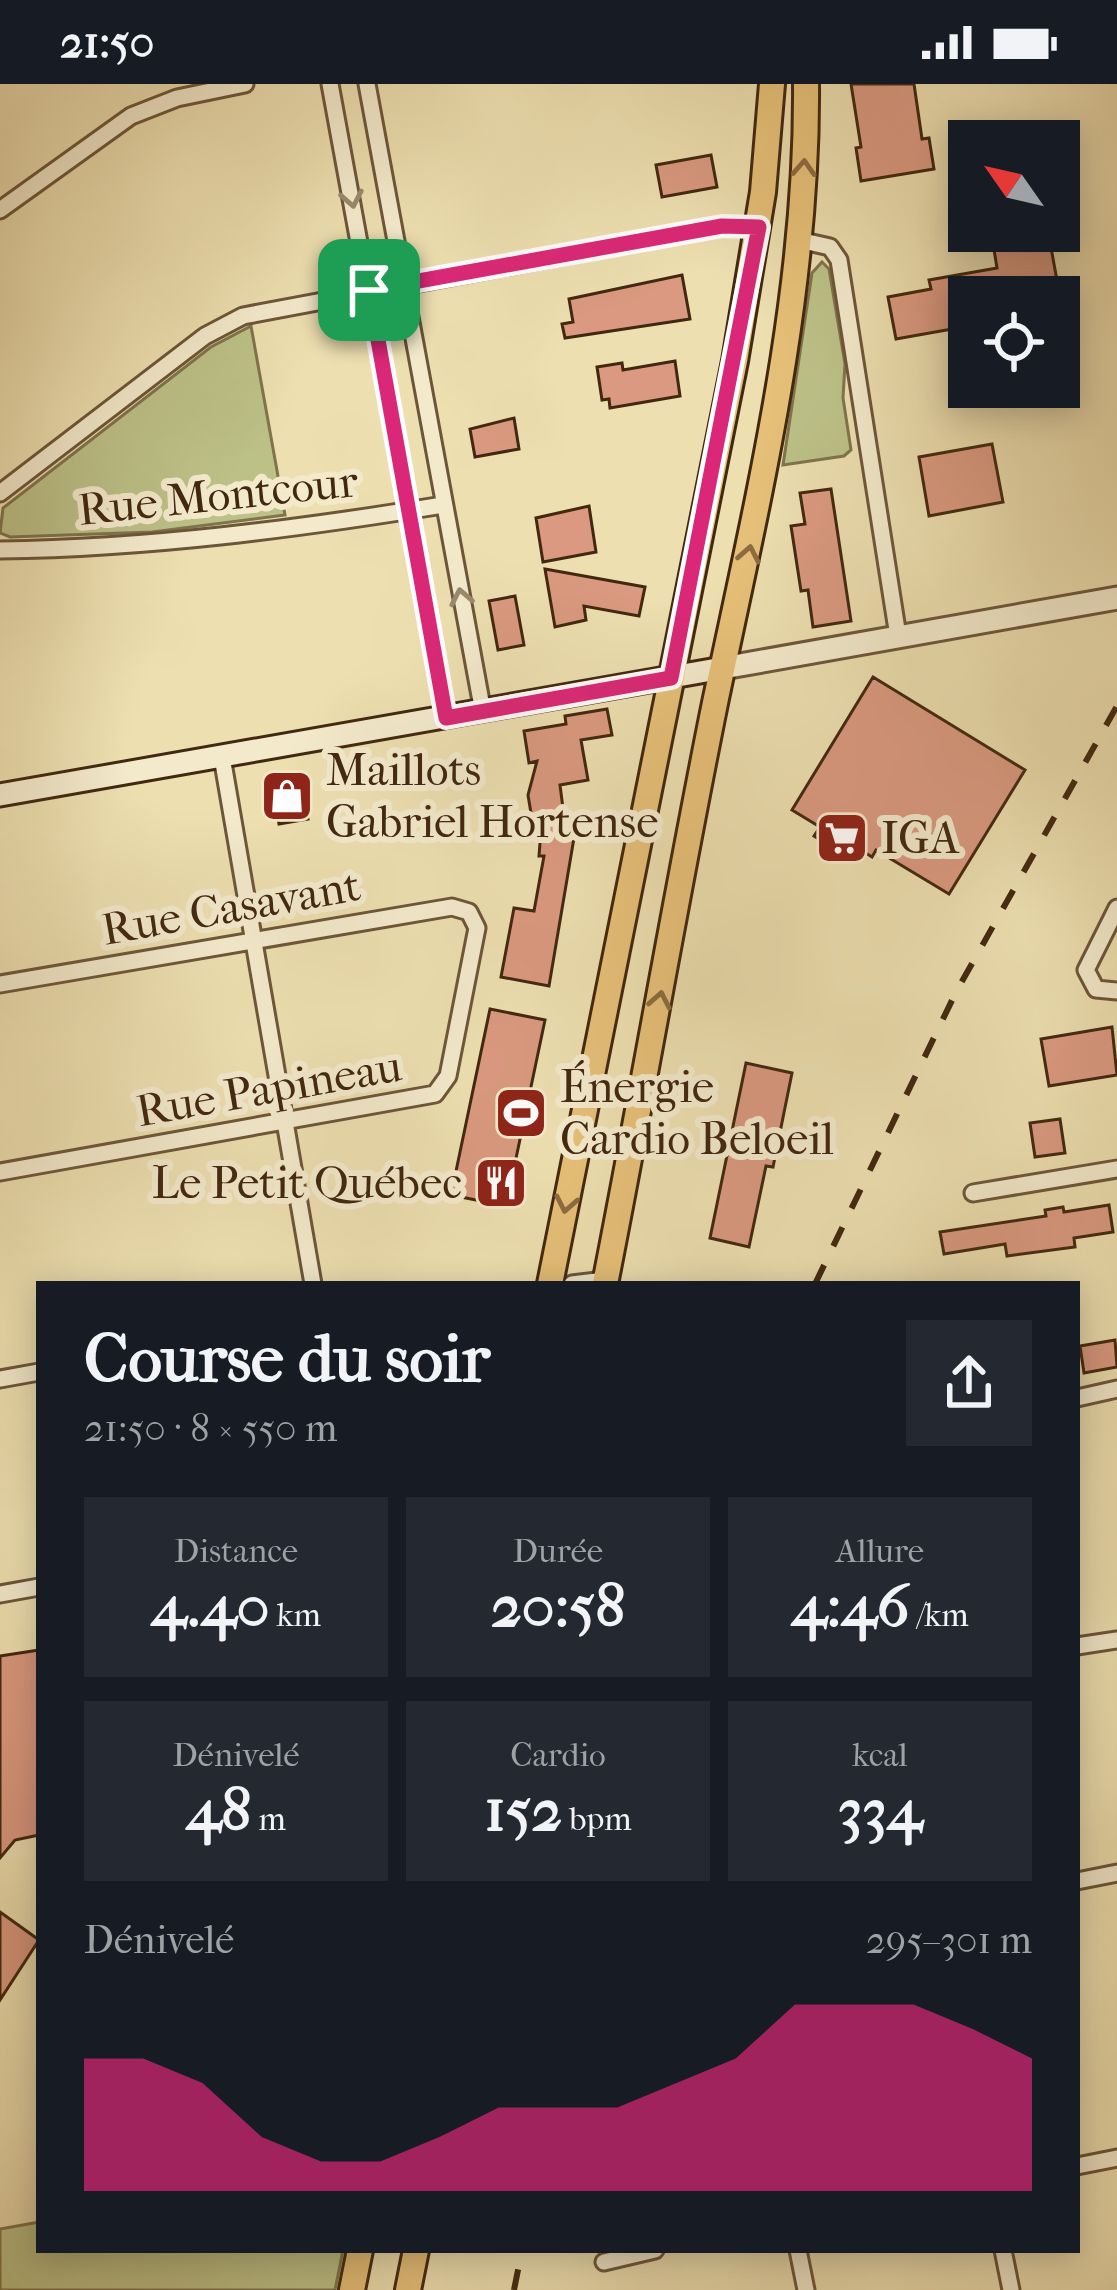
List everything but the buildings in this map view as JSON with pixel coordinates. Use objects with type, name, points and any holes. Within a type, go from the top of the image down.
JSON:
[{"type":"main road","points":[[551,1281],[759,227],[772,84]]},
{"type":"main road","points":[[605,1281],[777,410],[799,240],[806,84]]},
{"type":"main road","points":[[0,794],[1117,598]]},
{"type":"main road","points":[[352,2290],[359,2253]]},
{"type":"main road","points":[[408,2290],[415,2253]]},
{"type":"street","points":[[0,210],[131,116],[177,98],[245,84]]},
{"type":"street","points":[[330,84],[446,718]]},
{"type":"street","points":[[367,84],[482,712]]},
{"type":"street","points":[[0,493],[218,328],[256,312],[722,226],[759,227]]},
{"type":"street","points":[[799,240],[830,248],[839,260],[898,636]]},
{"type":"street","name":"Rue Montcour","points":[[0,550],[92,549],[218,538],[443,505]]},
{"type":"street","points":[[222,758],[312,1281]]},
{"type":"street","name":"Rue Casavant","points":[[0,984],[452,907],[472,915]]},
{"type":"street","points":[[1117,908],[1087,965],[1089,983],[1100,991],[1117,991]]},
{"type":"street","name":"Rue Papineau","points":[[0,1172],[422,1099],[444,1086],[476,938],[472,915]]},
{"type":"street","points":[[973,1193],[1117,1169]]},
{"type":"street","points":[[0,1379],[36,1373]]},
{"type":"street","points":[[1080,1396],[1117,1389]]},
{"type":"street","points":[[0,1594],[36,1588]]},
{"type":"street","points":[[1080,1646],[1117,1640]]},
{"type":"street","points":[[1080,1880],[1117,1873]]},
{"type":"street","points":[[1080,2165],[1117,2158]]},
{"type":"street","points":[[604,2262],[642,2253]]},
{"type":"street","points":[[800,2253],[806,2290]]},
{"type":"street","points":[[1004,2253],[1011,2290]]},
{"type":"green space","points":[[822,262],[829,269],[845,364],[843,398],[851,450],[844,456],[783,465],[812,273]]},
{"type":"green space","points":[[251,326],[285,515],[152,532],[10,537],[0,533],[3,508],[211,347]]},
{"type":"green space","points":[[36,2223],[36,2253],[342,2253],[335,2290],[0,2290],[0,2229]]},
{"type":"railway","points":[[816,1281],[956,992],[1117,706]]},
{"type":"railway","points":[[514,2290],[521,2253]]},
{"type":"place","name":"Maillots Gabriel Hortense","points":[[287,796]]},
{"type":"place","name":"IGA","points":[[842,838]]},
{"type":"place","name":"Énergie Cardio Beloeil","points":[[521,1113]]},
{"type":"place","name":"Le Petit Québec","points":[[501,1183]]},
{"type":"route","points":[[722,226],[759,227],[671,678],[446,718],[369,290],[722,226]]}]
